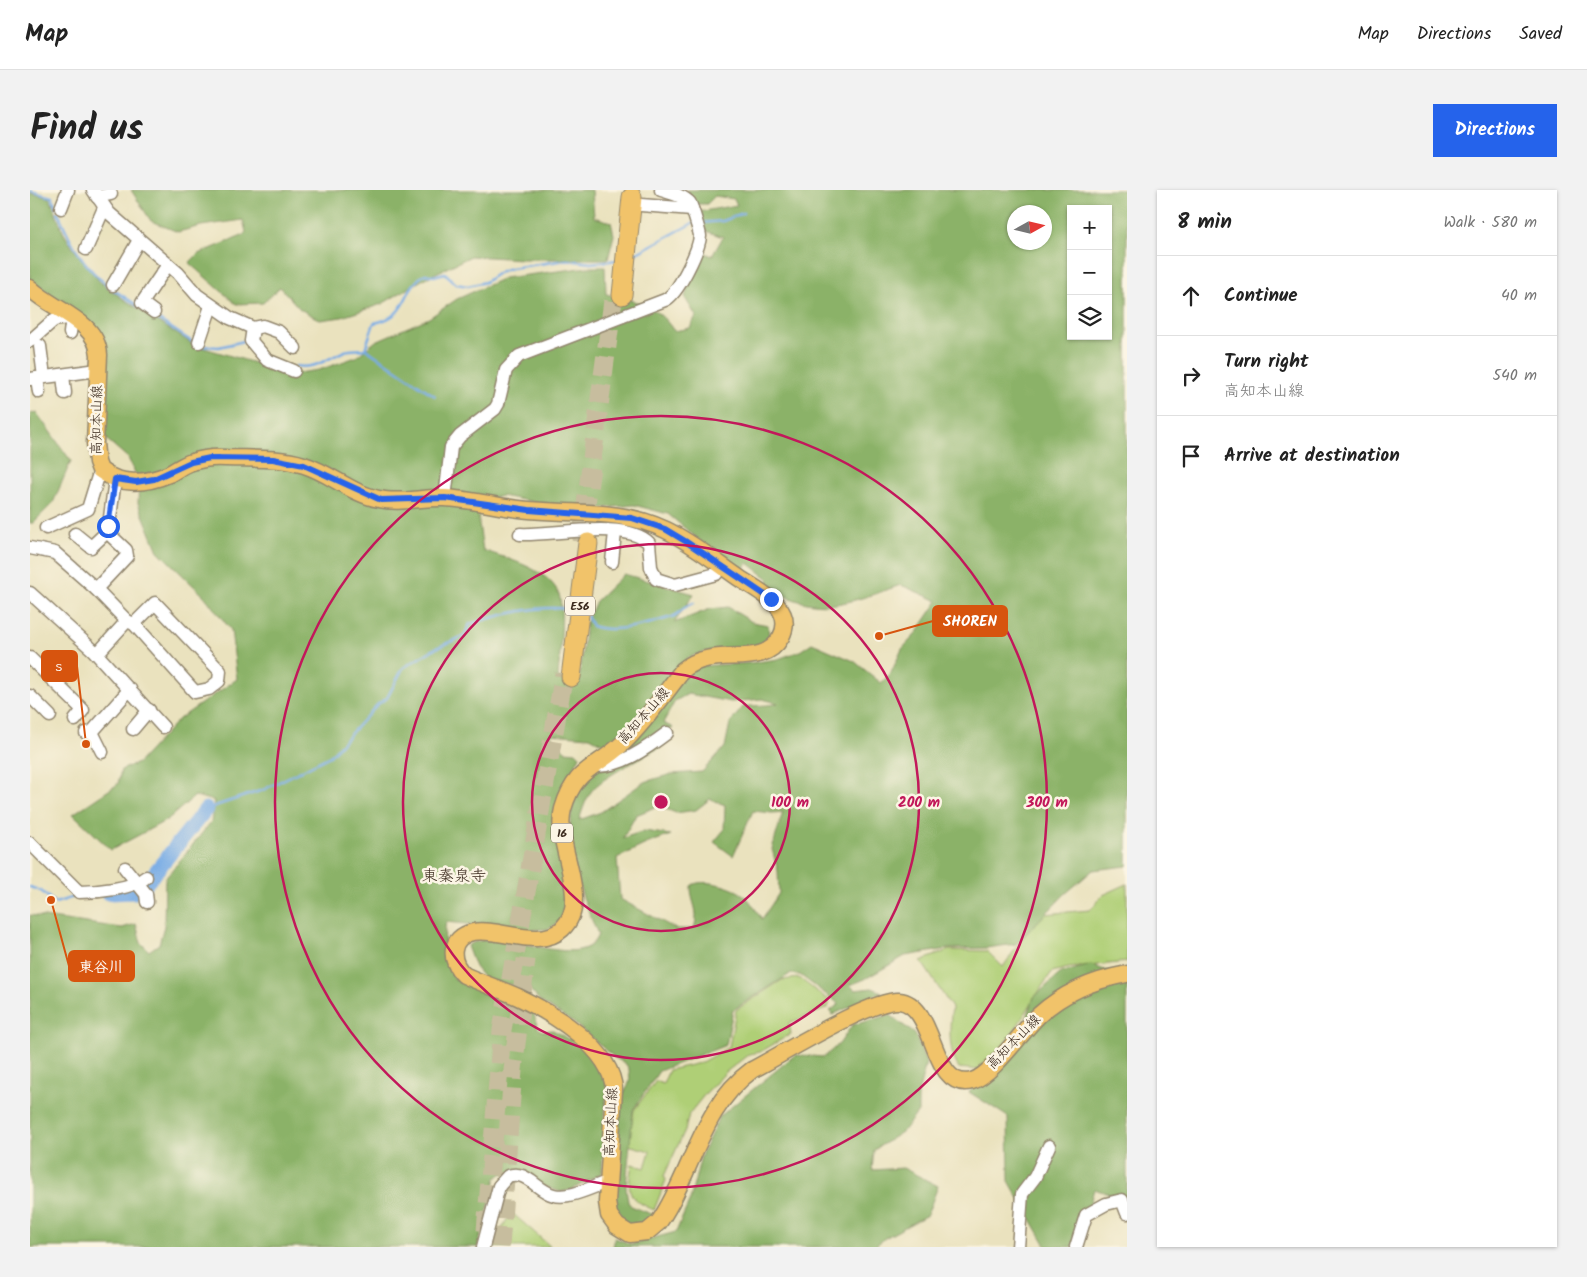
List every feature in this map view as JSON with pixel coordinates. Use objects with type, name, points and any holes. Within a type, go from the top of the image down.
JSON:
[{"type":"highway","points":[[618,294],[632,200]]},
{"type":"highway","name":"E56","points":[[568,668],[584,546]]},
{"type":"main road","name":"高知本山線","points":[[30,288],[71,325],[88,329],[97,341],[98,370],[95,443],[97,462],[100,470],[115,479],[136,482],[154,479],[191,462],[210,458],[273,459],[304,465],[376,499],[396,501],[445,498],[529,510],[632,518],[665,529],[776,603],[783,618],[784,626],[782,636],[772,648],[761,654],[708,657],[692,662],[683,670],[622,744],[583,772],[571,789],[562,815],[561,826],[575,901],[568,923],[560,931],[550,936],[538,938],[474,932],[460,939],[453,953],[456,968],[464,976],[542,1009],[572,1030],[607,1064],[613,1080],[614,1090],[607,1182],[608,1208],[617,1226],[624,1232],[635,1234],[651,1230],[659,1222],[672,1200],[714,1110],[739,1080],[760,1066],[878,1004],[898,1001],[915,1008],[920,1013],[947,1072],[960,1082],[970,1081],[979,1078],[1038,1016],[1062,997],[1088,984],[1127,974]]},
{"type":"street","points":[[61,208],[68,190]]},
{"type":"street","points":[[445,498],[452,447],[460,436],[495,410],[506,370],[511,363],[531,349],[671,297],[694,254],[700,234],[691,204],[686,200],[661,190]]},
{"type":"street","points":[[98,198],[111,194]]},
{"type":"street","points":[[98,198],[139,240],[167,266],[178,273],[197,295],[251,335],[267,360],[294,372]]},
{"type":"street","points":[[86,249],[98,198]]},
{"type":"street","points":[[632,200],[692,212]]},
{"type":"street","points":[[113,285],[139,240]]},
{"type":"street","points":[[154,312],[142,303],[167,266]]},
{"type":"street","points":[[199,342],[211,306]]},
{"type":"street","points":[[39,392],[35,343],[54,320],[71,325]]},
{"type":"street","points":[[251,335],[264,326],[279,332],[295,348]]},
{"type":"street","points":[[37,378],[98,370]]},
{"type":"street","points":[[63,374],[65,393]]},
{"type":"street","points":[[46,528],[81,517],[88,509],[100,470]]},
{"type":"street","points":[[96,590],[127,556],[126,550],[112,538],[108,531],[115,479]]},
{"type":"street","points":[[520,534],[579,529],[615,532],[643,538],[651,550],[651,567],[656,578],[675,585],[716,574],[721,566]]},
{"type":"street","points":[[75,534],[90,547],[108,531]]},
{"type":"street","points":[[612,562],[615,532]]},
{"type":"street","points":[[30,548],[55,553],[130,622],[195,692],[209,689],[219,681],[220,671],[155,603],[130,622],[97,654]]},
{"type":"street","points":[[30,593],[45,604],[97,654],[163,727]]},
{"type":"street","points":[[30,658],[83,710],[74,720]]},
{"type":"street","points":[[102,752],[89,733],[130,689]]},
{"type":"street","points":[[30,696],[50,716]]},
{"type":"street","points":[[134,729],[149,710]]},
{"type":"street","points":[[590,766],[603,766],[644,750],[667,734]]},
{"type":"street","points":[[30,844],[79,892],[144,888],[133,880],[125,868]]},
{"type":"street","points":[[1018,1247],[1022,1194],[1036,1177],[1049,1146]]},
{"type":"street","points":[[483,1247],[498,1186],[508,1176],[521,1175],[553,1195],[564,1196],[607,1182]]},
{"type":"street","points":[[1076,1247],[1086,1215],[1106,1204],[1122,1200],[1127,1213]]},
{"type":"green space","points":[[131,190],[592,190],[594,217],[611,222],[614,235],[608,259],[523,259],[471,256],[422,280],[382,304],[342,317],[320,320],[300,309],[280,287],[263,303],[236,304],[189,263],[198,254],[242,236],[246,232],[243,220],[201,226],[178,232],[151,221]]},
{"type":"green space","points":[[687,190],[1127,190],[1127,866],[1093,870],[1065,894],[1016,944],[986,948],[948,949],[905,956],[865,979],[850,985],[855,990],[872,988],[882,992],[832,1015],[830,1011],[839,1004],[800,975],[790,974],[733,1010],[726,1045],[659,1071],[633,1110],[626,1187],[628,1202],[631,1206],[654,1215],[650,1221],[629,1225],[617,1213],[615,1204],[621,1099],[630,1081],[629,1069],[625,1063],[615,1058],[574,1023],[541,1002],[529,989],[485,979],[475,967],[467,946],[481,941],[499,940],[559,950],[576,950],[590,946],[598,934],[576,875],[570,831],[572,811],[579,792],[591,775],[613,763],[657,745],[661,747],[616,772],[594,788],[587,799],[579,820],[601,812],[644,782],[672,774],[702,772],[725,747],[730,723],[743,707],[778,703],[762,699],[731,702],[688,694],[675,701],[663,723],[673,728],[647,747],[607,762],[686,675],[700,666],[778,659],[800,651],[812,643],[854,661],[881,683],[891,673],[902,649],[915,635],[938,601],[901,585],[848,602],[818,604],[802,602],[766,586],[769,579],[748,563],[743,569],[706,546],[668,514],[634,505],[604,508],[565,508],[502,496],[478,500],[483,550],[534,570],[543,575],[557,590],[560,597],[562,619],[558,678],[579,681],[586,623],[596,601],[624,574],[694,594],[674,623],[710,609],[728,607],[752,622],[768,625],[769,636],[758,649],[712,651],[686,659],[621,739],[609,747],[590,737],[549,734],[565,751],[576,752],[580,756],[555,807],[553,818],[569,897],[566,916],[549,929],[526,930],[446,922],[446,951],[455,979],[533,1011],[538,1028],[542,1031],[553,1030],[568,1039],[575,1039],[595,1060],[607,1078],[602,1173],[571,1190],[561,1192],[503,1173],[496,1178],[478,1247],[30,1247],[30,915],[122,928],[136,924],[141,943],[149,951],[159,944],[164,926],[165,879],[211,822],[214,801],[195,796],[167,820],[111,850],[73,814],[118,784],[121,770],[138,763],[179,719],[237,679],[231,630],[205,597],[158,551],[138,503],[139,481],[128,458],[105,438],[102,411],[106,352],[104,338],[95,327],[30,280],[30,193],[50,198],[63,232],[73,248],[100,282],[122,298],[194,345],[292,374],[319,370],[356,357],[376,341],[429,318],[457,299],[504,278],[589,267],[605,267],[606,294],[636,302],[652,309],[674,331],[690,328],[696,316],[685,298],[692,268],[703,252],[712,256],[723,237],[706,231],[698,212],[737,205],[734,199],[715,196],[707,204],[695,204]],"holes":[[[710,799],[725,805],[724,830],[714,842],[733,856],[753,811],[783,812],[772,849],[778,871],[779,893],[762,919],[741,893],[718,884],[696,883],[691,886],[696,911],[694,929],[676,929],[620,899],[617,858],[646,844],[671,835],[644,831],[623,838],[636,815],[658,806],[676,813],[696,810]]]},
{"type":"green space","points":[[36,412],[71,461],[53,503],[33,523],[30,523],[30,414]]},
{"type":"green space","points":[[1127,884],[1127,962],[1069,968],[1052,972],[1010,1037],[990,1060],[978,1070],[959,1068],[955,1062],[951,1047],[950,1023],[952,1008],[921,961],[949,950],[987,951],[1003,967],[1034,921],[1045,914],[1090,910],[1103,895]]},
{"type":"green space","points":[[1091,965],[1118,975],[1127,974],[1127,1199],[1094,1189],[1082,1233],[1071,1247],[1047,1247],[1009,1181],[1008,1117],[969,1092],[984,1078],[1025,1023],[1034,997],[1061,973]]},
{"type":"green space","points":[[799,978],[830,1001],[828,1008],[789,1023],[791,1034],[760,1052],[749,1054],[726,1072],[689,1114],[685,1130],[664,1176],[666,1180],[654,1210],[638,1202],[631,1193],[630,1188],[632,1164],[645,1168],[650,1151],[628,1145],[634,1110],[656,1081],[663,1084],[669,1070],[700,1063],[729,1047],[736,1010],[782,980]]},
{"type":"green space","points":[[890,1015],[915,1034],[926,1063],[918,1094],[918,1112],[902,1132],[874,1150],[872,1170],[903,1168],[938,1186],[927,1215],[885,1238],[874,1247],[613,1247],[615,1238],[631,1244],[676,1232],[690,1200],[701,1156],[719,1117],[795,1055],[824,1057],[840,1043],[852,1025]]},
{"type":"green space","points":[[511,1212],[551,1247],[492,1247]]},
{"type":"waterway","points":[[30,191],[52,197],[56,207]]},
{"type":"waterway","points":[[58,212],[78,253],[92,271],[109,286]]},
{"type":"waterway","points":[[701,223],[723,221],[743,213]]},
{"type":"waterway","points":[[635,254],[693,223]]},
{"type":"waterway","points":[[296,366],[316,365],[345,351],[365,349],[374,323],[386,320],[394,315],[400,309],[417,280],[425,274],[434,276],[445,273],[456,284],[468,286],[485,282],[501,271],[511,268],[567,260],[591,263],[618,260]]},
{"type":"waterway","points":[[114,290],[138,306]]},
{"type":"waterway","points":[[153,316],[194,343]]},
{"type":"waterway","points":[[202,346],[219,347],[248,340]]},
{"type":"waterway","points":[[366,349],[435,396]]},
{"type":"waterway","points":[[587,616],[592,626],[621,629],[672,617],[694,603]]},
{"type":"waterway","points":[[206,809],[263,790],[330,756],[378,704],[387,698],[403,668],[434,649],[464,636],[470,624],[535,609],[561,608],[573,610]]},
{"type":"waterway","points":[[108,893],[134,892],[144,886],[206,809]]},
{"type":"waterway","points":[[30,887],[41,891],[55,903],[77,896]]},
{"type":"tunnel","points":[[581,542],[614,293]]},
{"type":"tunnel","points":[[486,1231],[502,1030],[564,674]]},
{"type":"tunnel","points":[[500,1247],[513,1070],[526,959]]},
{"type":"place","name":"SHOREN","points":[[879,636]]},
{"type":"place","name":"ｓ","points":[[86,744]]},
{"type":"place","name":"東谷川","points":[[51,900]]},
{"type":"district","name":"東秦泉寺","points":[[454,876]]},
{"type":"route","points":[[108,526],[115,479],[127,482],[154,479],[201,459],[219,457],[273,459],[304,465],[381,500],[445,498],[529,510],[632,518],[665,529],[771,599]]}]
